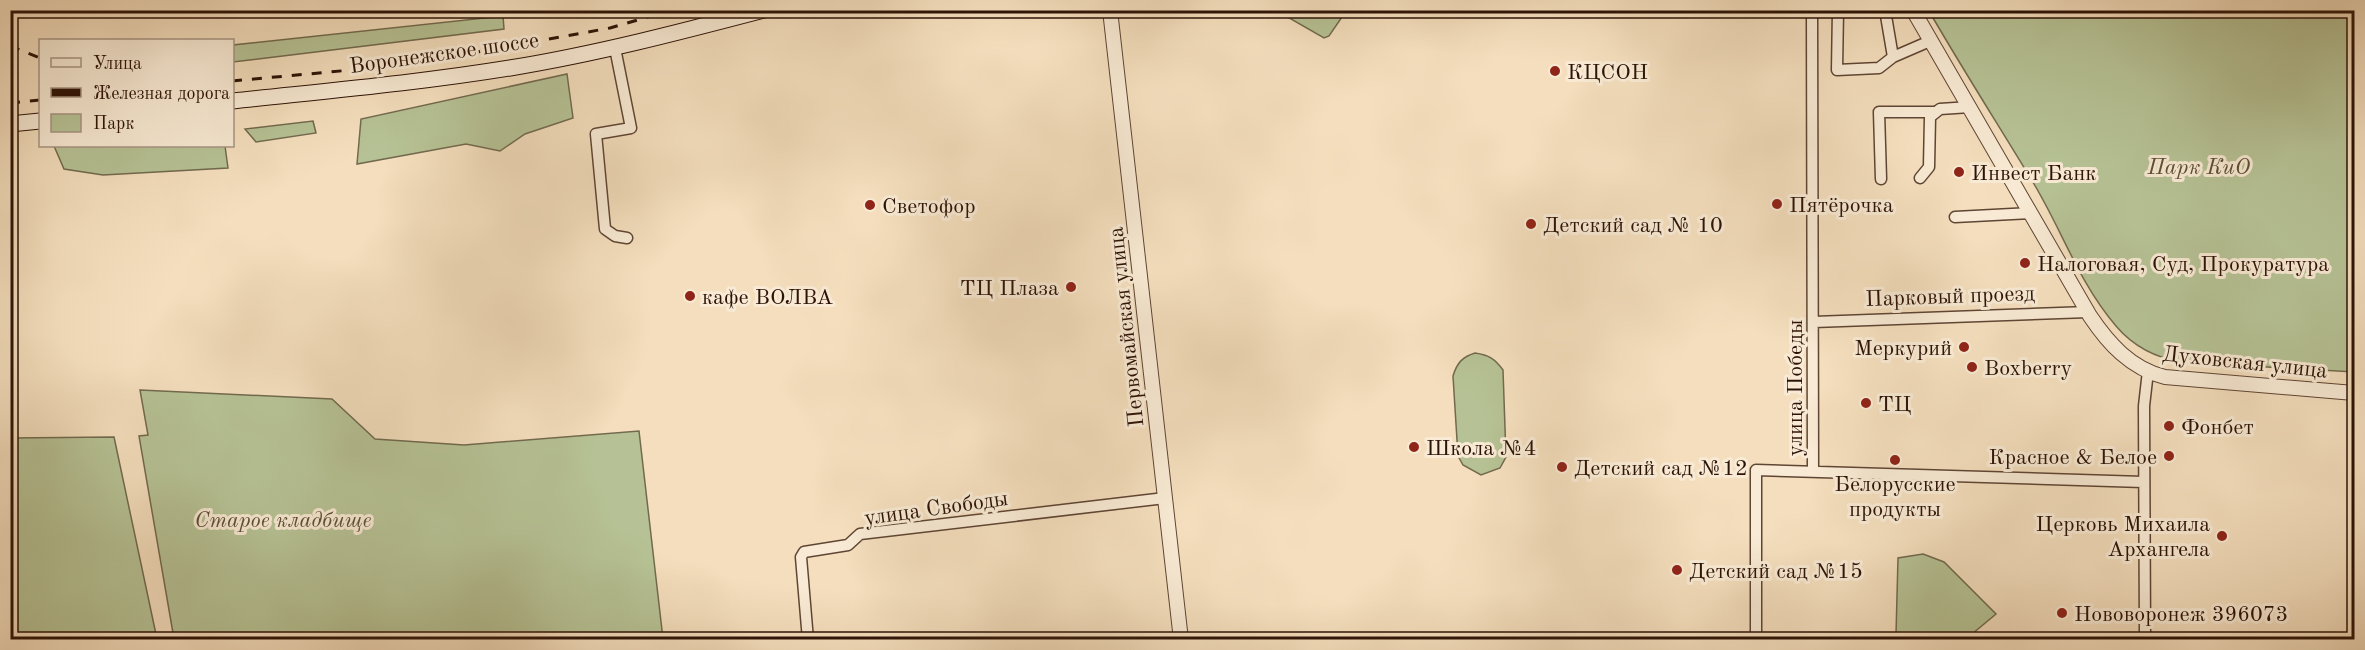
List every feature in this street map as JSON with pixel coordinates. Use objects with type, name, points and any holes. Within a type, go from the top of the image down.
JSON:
[{"type":"main road","name":"Воронежское шоссе","points":[[234,100],[438,79],[615,48],[764,10]]},
{"type":"main road","points":[[10,124],[39,121]]},
{"type":"street","name":"Первомайская улица","points":[[1110,10],[1181,639]]},
{"type":"street","name":"улица Победы","points":[[1812,10],[1813,471],[2144,482]]},
{"type":"street","points":[[1838,10],[1838,70],[1879,68],[1893,57],[1930,41]]},
{"type":"street","points":[[1885,10],[1893,57]]},
{"type":"street","name":"Парковый проезд","points":[[1912,10],[2102,334],[2118,351],[2148,371]]},
{"type":"street","points":[[615,48],[632,128],[596,134],[597,153],[605,229],[615,236],[627,238]]},
{"type":"street","points":[[1881,179],[1879,112],[1934,112],[1970,107]]},
{"type":"street","points":[[1920,178],[1929,167],[1930,117],[1934,112]]},
{"type":"street","points":[[1955,217],[2031,213]]},
{"type":"street","name":"Парковый проезд","points":[[1814,322],[2088,312]]},
{"type":"street","name":"Духовская улица","points":[[2145,639],[2144,406],[2148,371],[2170,377],[2355,393]]},
{"type":"street","points":[[1756,639],[1756,470],[1813,471]]},
{"type":"street","name":"улица Свободы","points":[[808,639],[801,557],[804,552],[811,549],[848,545],[860,534],[1165,498]]},
{"type":"green space","points":[[1277,11],[1341,11],[1342,17],[1329,36],[1324,38]]},
{"type":"green space","name":"Парк КиО","points":[[1929,11],[2354,11],[2354,372],[2182,362],[2163,358],[2130,340],[2103,309],[2080,273],[2042,197]]},
{"type":"green space","points":[[503,16],[504,29],[234,62],[234,45]]},
{"type":"green space","points":[[567,74],[573,118],[525,134],[500,151],[466,144],[357,164],[361,119]]},
{"type":"green space","points":[[313,121],[316,133],[256,142],[245,129]]},
{"type":"green space","points":[[54,147],[225,147],[228,168],[103,175],[64,169]]},
{"type":"green space","points":[[1475,353],[1491,358],[1503,370],[1506,457],[1500,468],[1481,475],[1463,465],[1458,456],[1453,376],[1461,361]]},
{"type":"green space","name":"Старое кладбище","points":[[140,390],[332,399],[375,439],[464,445],[639,431],[663,639],[174,639],[139,436],[148,435]]},
{"type":"green space","points":[[114,437],[157,639],[11,639],[11,438]]},
{"type":"green space","points":[[1923,554],[1944,562],[1996,614],[1966,639],[1903,639],[1896,634],[1898,558]]},
{"type":"railway","points":[[234,81],[405,65],[610,28],[672,10]]},
{"type":"railway","points":[[10,46],[39,58]]},
{"type":"railway","points":[[10,103],[39,100]]},
{"type":"place","name":"КЦСОН","points":[[1555,71]]},
{"type":"place","name":"Инвест Банк","points":[[1959,172]]},
{"type":"place","name":"Пятёрочка","points":[[1777,204]]},
{"type":"place","name":"Светофор","points":[[870,205]]},
{"type":"place","name":"Детский сад № 10","points":[[1531,224]]},
{"type":"place","name":"Налоговая, Суд, Прокуратура","points":[[2025,263]]},
{"type":"place","name":"ТЦ Плаза","points":[[1071,287]]},
{"type":"place","name":"кафе ВОЛВА","points":[[690,296]]},
{"type":"place","name":"Меркурий","points":[[1964,347]]},
{"type":"place","name":"Boxberry","points":[[1972,367]]},
{"type":"place","name":"ТЦ","points":[[1866,403]]},
{"type":"place","name":"Фонбет","points":[[2169,426]]},
{"type":"place","name":"Школа №4","points":[[1414,447]]},
{"type":"place","name":"Красное & Белое","points":[[2169,456]]},
{"type":"place","name":"Белорусские продукты","points":[[1895,460]]},
{"type":"place","name":"Детский сад №12","points":[[1562,467]]},
{"type":"place","name":"Церковь Михаила Архангела","points":[[2222,536]]},
{"type":"place","name":"Детский сад №15","points":[[1677,570]]},
{"type":"place","name":"Нововоронеж 396073","points":[[2062,613]]}]
